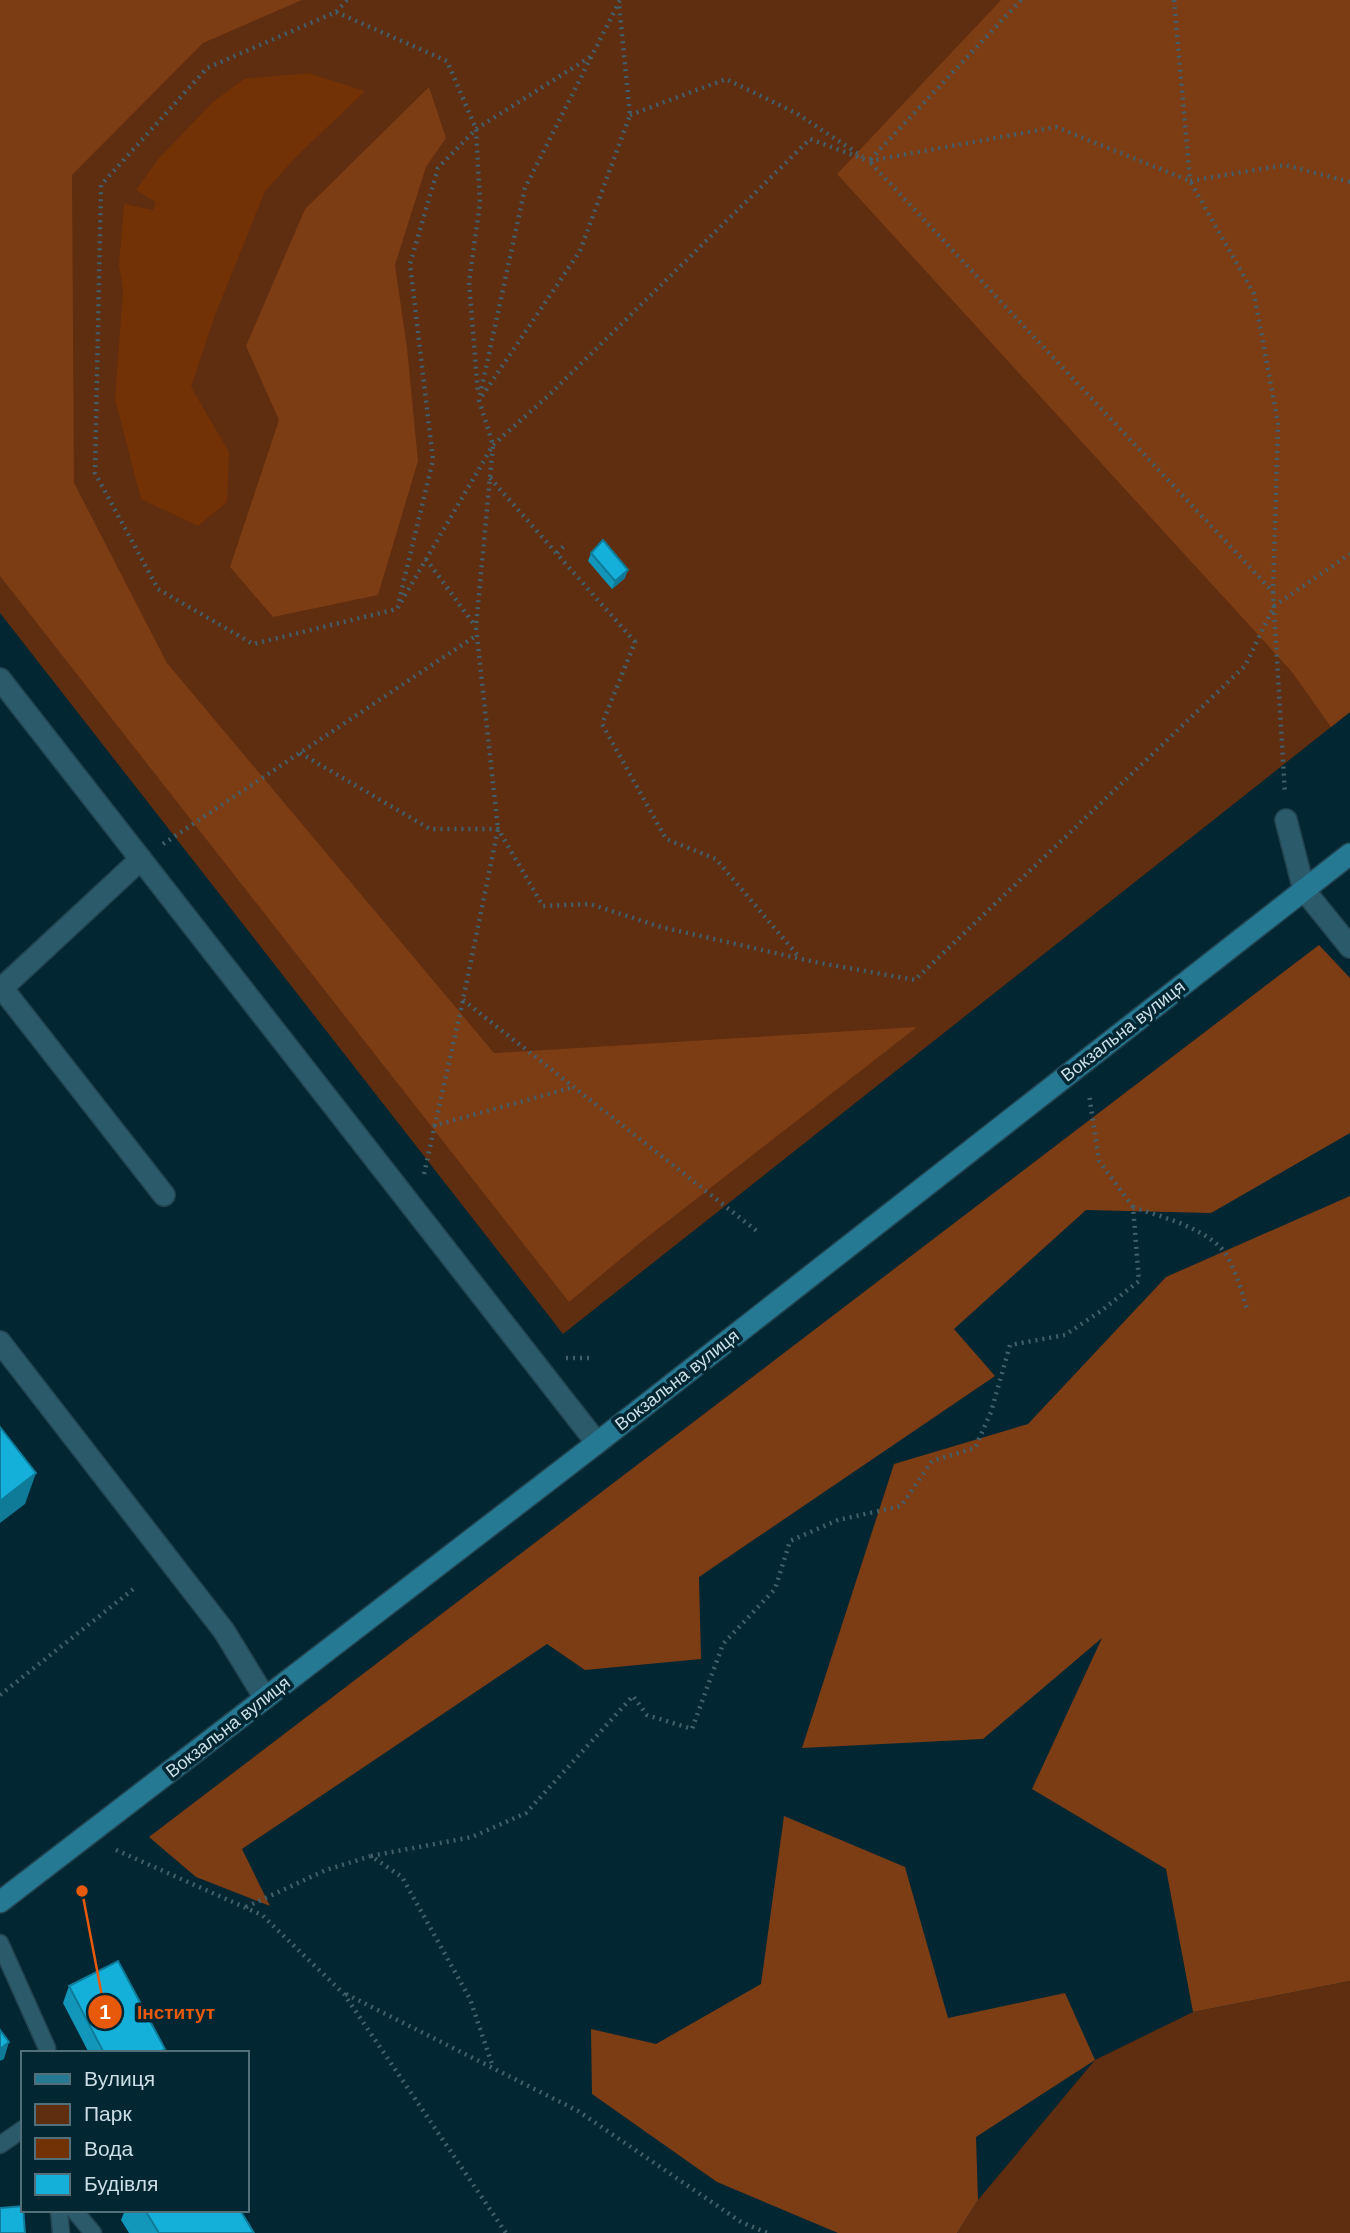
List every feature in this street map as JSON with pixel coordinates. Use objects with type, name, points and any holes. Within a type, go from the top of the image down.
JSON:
[{"type":"street","points":[[0,679],[597,1443]]},
{"type":"street","points":[[1286,820],[1304,890],[1350,947]]},
{"type":"street","name":"Вокзальна вулиця","points":[[0,1902],[597,1443],[1350,854]]},
{"type":"street","points":[[141,859],[1,989],[164,1195]]},
{"type":"street","points":[[0,1342],[224,1632],[265,1698]]},
{"type":"lane","points":[[0,1943],[47,2051]]},
{"type":"lane","points":[[0,2145],[21,2130]]},
{"type":"lane","points":[[59,2212],[61,2233]]},
{"type":"lane","points":[[76,2212],[93,2233]]},
{"type":"path","points":[[346,0],[336,12],[207,68],[101,185],[95,472],[158,589],[253,644],[397,609],[493,445],[548,396],[810,139],[869,161],[1056,127],[1191,181],[1285,165],[1350,182]]},
{"type":"path","points":[[869,161],[1021,0]]},
{"type":"path","points":[[1174,0],[1191,181],[1254,294],[1278,423],[1273,592],[1286,820]]},
{"type":"path","points":[[479,400],[525,188],[619,1]]},
{"type":"path","points":[[479,400],[580,251],[629,115],[619,1]]},
{"type":"path","points":[[336,12],[447,61],[476,129],[480,203],[469,282],[479,400],[493,445],[477,635],[498,829],[416,1213]]},
{"type":"path","points":[[397,609],[433,460],[410,264],[438,168],[476,129],[592,56]]},
{"type":"path","points":[[629,115],[726,79],[796,113],[869,161],[1273,592]]},
{"type":"path","points":[[490,478],[635,642],[602,724],[666,839],[716,859],[799,958]]},
{"type":"path","points":[[557,554],[567,543]]},
{"type":"path","points":[[498,829],[543,906],[590,904],[661,927],[799,958],[915,980],[1245,666],[1274,606],[1350,554]]},
{"type":"path","points":[[426,559],[477,628]]},
{"type":"path","points":[[141,859],[477,635]]},
{"type":"path","points":[[299,753],[430,829],[498,829]]},
{"type":"path","points":[[463,1000],[758,1232]]},
{"type":"path","points":[[245,1908],[326,1870],[371,1856],[472,1837],[526,1814],[633,1696],[647,1715],[692,1729],[723,1644],[775,1589],[790,1541],[838,1520],[901,1506],[932,1461],[975,1448],[991,1412],[1010,1345],[1065,1335],[1139,1281],[1133,1207],[1100,1161],[1092,1105],[1081,1064]]},
{"type":"path","points":[[433,1126],[573,1087]]},
{"type":"path","points":[[1133,1207],[1188,1226],[1221,1247],[1234,1271],[1248,1312]]},
{"type":"path","points":[[0,1695],[136,1587]]},
{"type":"path","points":[[86,1836],[262,1916],[344,1994],[506,2233]]},
{"type":"path","points":[[371,1856],[402,1877],[470,1999],[493,2068]]},
{"type":"path","points":[[344,1994],[578,2110],[741,2222],[767,2233]]},
{"type":"green space","points":[[0,0],[1350,0],[1350,712],[563,1334],[0,613]]},
{"type":"green space","points":[[1350,1981],[1350,2233],[957,2233],[978,2200],[1095,2060],[1193,2012]]},
{"type":"shaded area","points":[[0,0],[302,0],[203,43],[72,175],[74,483],[167,663],[494,1053],[917,1027],[641,1242],[569,1302],[0,576]]},
{"type":"shaded area","points":[[1001,0],[1350,0],[1350,712],[1331,727],[1292,672],[837,174]]},
{"type":"shaded area","points":[[429,87],[446,138],[426,167],[395,265],[407,348],[418,461],[378,595],[273,617],[230,567],[279,420],[246,346],[305,209]]},
{"type":"shaded area","points":[[1319,945],[1350,978],[1350,1133],[1211,1213],[1086,1210],[954,1329],[995,1376],[699,1577],[701,1659],[585,1670],[547,1644],[242,1849],[270,1906],[196,1877],[149,1837]]},
{"type":"shaded area","points":[[1350,1196],[1350,1981],[1193,2012],[1166,1869],[1032,1789],[1102,1638],[983,1739],[802,1748],[894,1464],[1028,1424],[1166,1277]]},
{"type":"shaded area","points":[[784,1816],[905,1867],[948,2018],[1065,1993],[1095,2060],[976,2137],[978,2200],[957,2233],[838,2233],[717,2182],[592,2094],[591,2029],[656,2044],[761,1984]]},
{"type":"water","points":[[308,73],[365,91],[297,156],[265,191],[215,315],[191,387],[229,452],[227,502],[198,526],[141,499],[115,399],[123,290],[119,265],[124,204],[153,210],[156,202],[136,190],[159,158],[213,102],[244,79]]},
{"type":"building","points":[[603,540],[628,570],[615,581],[591,553]]},
{"type":"building","points":[[0,1427],[36,1473],[0,1501]]},
{"type":"building","points":[[118,1961],[165,2049],[103,2051],[69,1986]]},
{"type":"building","points":[[0,2030],[9,2042],[0,2049]]},
{"type":"building","points":[[21,2206],[25,2233],[0,2233],[0,2208]]},
{"type":"building","points":[[146,2212],[241,2212],[254,2233],[159,2233]]},
{"type":"place","name":"Інститут","points":[[82,1891]]}]
